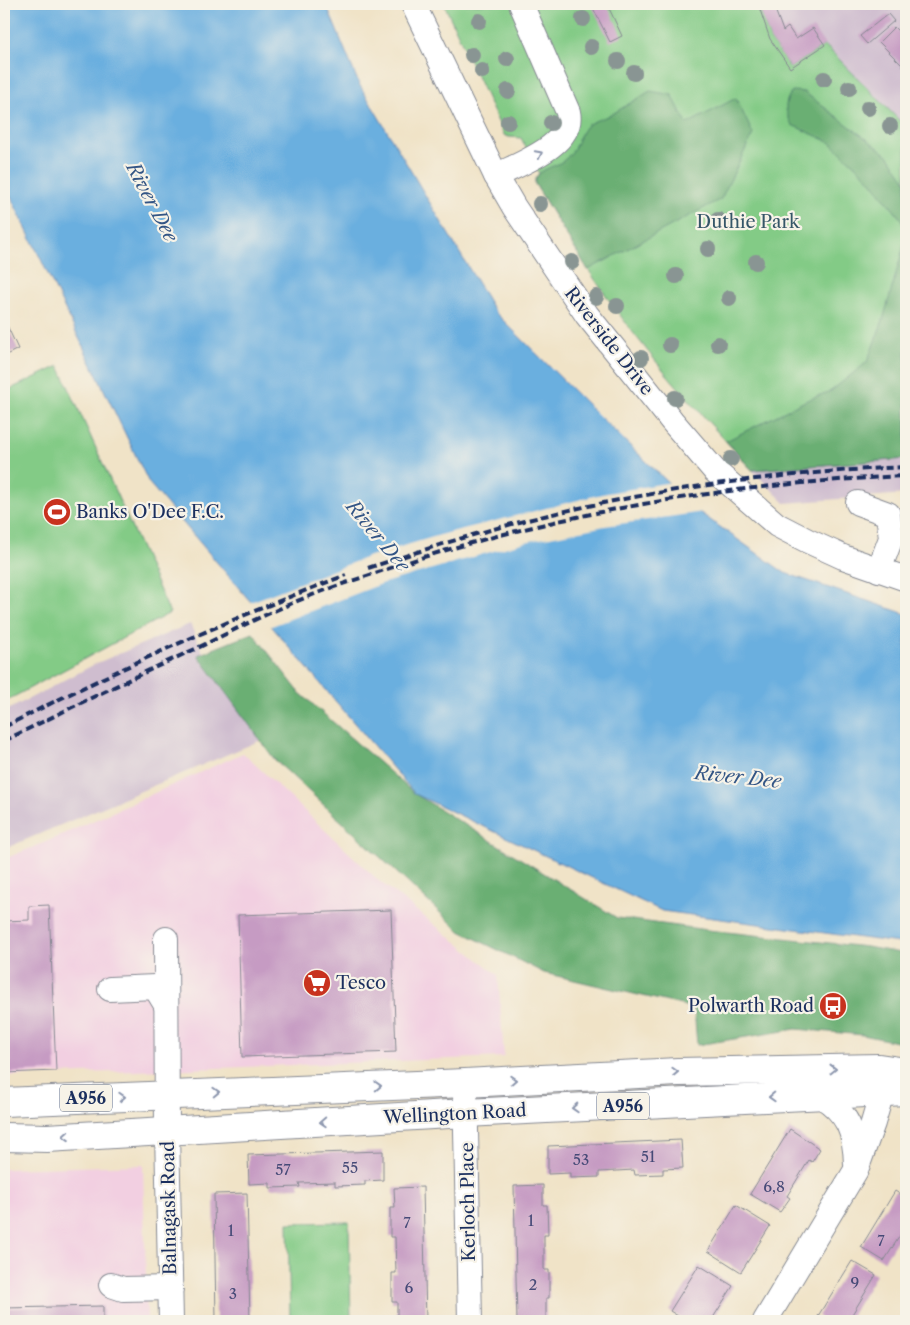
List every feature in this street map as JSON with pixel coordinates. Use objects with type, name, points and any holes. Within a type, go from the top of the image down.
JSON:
[{"type":"main road","name":"Wellington Road","points":[[4,1102],[678,1072],[889,1084]]},
{"type":"main road","name":"Wellington Road","points":[[4,1137],[47,1138],[466,1113],[821,1096],[889,1084],[906,1072]]},
{"type":"street","name":"Riverside Drive","points":[[413,4],[496,176],[546,257],[587,315],[672,421],[715,471],[777,525],[834,553],[906,579]]},
{"type":"street","points":[[496,176],[554,145],[564,134],[569,120],[568,112],[521,4]]},
{"type":"street","points":[[858,502],[888,514],[891,538],[879,570]]},
{"type":"street","name":"Balnagask Road","points":[[166,939],[167,1131],[171,1321]]},
{"type":"street","points":[[110,989],[155,988],[166,1005]]},
{"type":"street","name":"Kerloch Place","points":[[464,1083],[470,1321]]},
{"type":"street","points":[[765,1321],[856,1170],[889,1084]]},
{"type":"street","points":[[821,1096],[833,1104],[854,1136],[856,1170]]},
{"type":"street","points":[[111,1284],[123,1289],[171,1288]]},
{"type":"shaded area","points":[[758,4],[906,4],[906,127],[825,46],[790,68],[770,39]]},
{"type":"shaded area","points":[[906,459],[906,494],[785,503],[752,470]]},
{"type":"shaded area","points":[[190,624],[207,661],[266,738],[4,849],[4,712],[97,663]]},
{"type":"shaded area","points":[[243,753],[379,881],[498,975],[504,1057],[4,1076],[4,859]]},
{"type":"shaded area","points":[[143,1165],[147,1321],[4,1321],[4,1169]]},
{"type":"green space","name":"Duthie Park","points":[[444,4],[758,4],[770,39],[790,68],[825,45],[906,127],[906,459],[752,470],[649,353],[585,264],[535,184],[535,179],[539,173],[521,138],[504,135]]},
{"type":"green space","points":[[650,91],[672,95],[687,124],[736,98],[753,134],[721,199],[588,270],[535,184],[536,179],[541,172],[568,157],[586,126],[614,113]]},
{"type":"green space","points":[[792,91],[804,92],[888,155],[906,181],[906,232],[901,219],[868,178],[830,142],[792,125],[786,104]]},
{"type":"green space","points":[[906,238],[906,459],[752,470],[726,441],[807,400],[831,391],[867,362],[883,320]]},
{"type":"green space","name":"Banks O'Dee F.C.","points":[[59,366],[170,613],[4,702],[4,392]]},
{"type":"green space","points":[[253,633],[300,693],[415,794],[617,918],[867,947],[906,954],[906,1044],[863,1035],[796,1029],[697,1045],[694,1008],[544,973],[460,931],[275,760],[198,655]]},
{"type":"green space","points":[[349,1222],[351,1321],[290,1321],[288,1223]]},
{"type":"water","name":"River Dee","points":[[4,4],[326,4],[359,84],[495,312],[699,512],[785,573],[906,614],[906,944],[662,911],[415,794],[149,483],[4,183]]},
{"type":"pier","points":[[672,482],[703,512],[605,526],[525,542],[384,583],[269,627],[248,603],[370,556],[447,533],[602,494]]},
{"type":"building","points":[[591,4],[607,4],[622,36],[610,42]]},
{"type":"building","points":[[758,4],[773,4],[783,31],[788,27],[796,39],[813,28],[825,45],[790,68],[770,39]]},
{"type":"building","points":[[882,4],[894,4],[885,9]]},
{"type":"building","points":[[888,14],[894,21],[867,44],[860,36]]},
{"type":"building","points":[[894,27],[906,39],[906,69],[879,42]]},
{"type":"building","points":[[4,319],[18,349],[4,356]]},
{"type":"building","points":[[49,905],[56,1071],[4,1073],[4,921],[29,920],[29,906]]},
{"type":"building","name":"Tesco","points":[[391,910],[396,1052],[242,1057],[238,915]]},
{"type":"building","points":[[790,1129],[820,1149],[812,1162],[809,1160],[787,1196],[790,1198],[780,1212],[750,1194]]},
{"type":"building","points":[[681,1140],[683,1168],[663,1169],[663,1174],[635,1175],[634,1170],[599,1172],[599,1177],[570,1178],[570,1173],[548,1174],[548,1146]]},
{"type":"building","points":[[383,1151],[383,1180],[365,1181],[365,1185],[335,1186],[335,1182],[299,1183],[300,1187],[270,1188],[270,1183],[249,1184],[248,1155]]},
{"type":"building","points":[[906,1170],[906,1181],[901,1178]]},
{"type":"building","points":[[543,1185],[543,1205],[547,1205],[548,1235],[544,1235],[544,1270],[549,1270],[549,1298],[546,1298],[546,1321],[517,1321],[514,1186]]},
{"type":"building","points":[[423,1187],[426,1321],[397,1321],[397,1302],[392,1302],[392,1273],[396,1273],[395,1237],[390,1237],[390,1208],[395,1208],[394,1188]]},
{"type":"building","points":[[895,1191],[906,1198],[906,1226],[884,1261],[861,1247]]},
{"type":"building","points":[[247,1193],[250,1321],[216,1321],[214,1194]]},
{"type":"building","points":[[736,1205],[770,1226],[741,1272],[708,1251]]},
{"type":"building","points":[[852,1261],[876,1275],[848,1321],[825,1321],[818,1316]]},
{"type":"building","points":[[699,1265],[733,1286],[711,1321],[686,1321],[670,1311]]},
{"type":"building","points":[[103,1306],[103,1321],[4,1321],[4,1308]]},
{"type":"railway","points":[[368,568],[497,528],[613,501],[661,492],[759,479],[906,467]]},
{"type":"railway","points":[[4,741],[121,683],[281,608],[328,589],[430,555],[496,536],[631,506],[768,486],[906,476]]},
{"type":"railway","points":[[4,727],[88,685],[173,646],[259,609],[346,575]]},
{"type":"place","name":"Banks O'Dee F.C.","points":[[57,512]]},
{"type":"place","name":"Tesco","points":[[317,983]]},
{"type":"place","name":"Polwarth Road","points":[[833,1006]]}]
